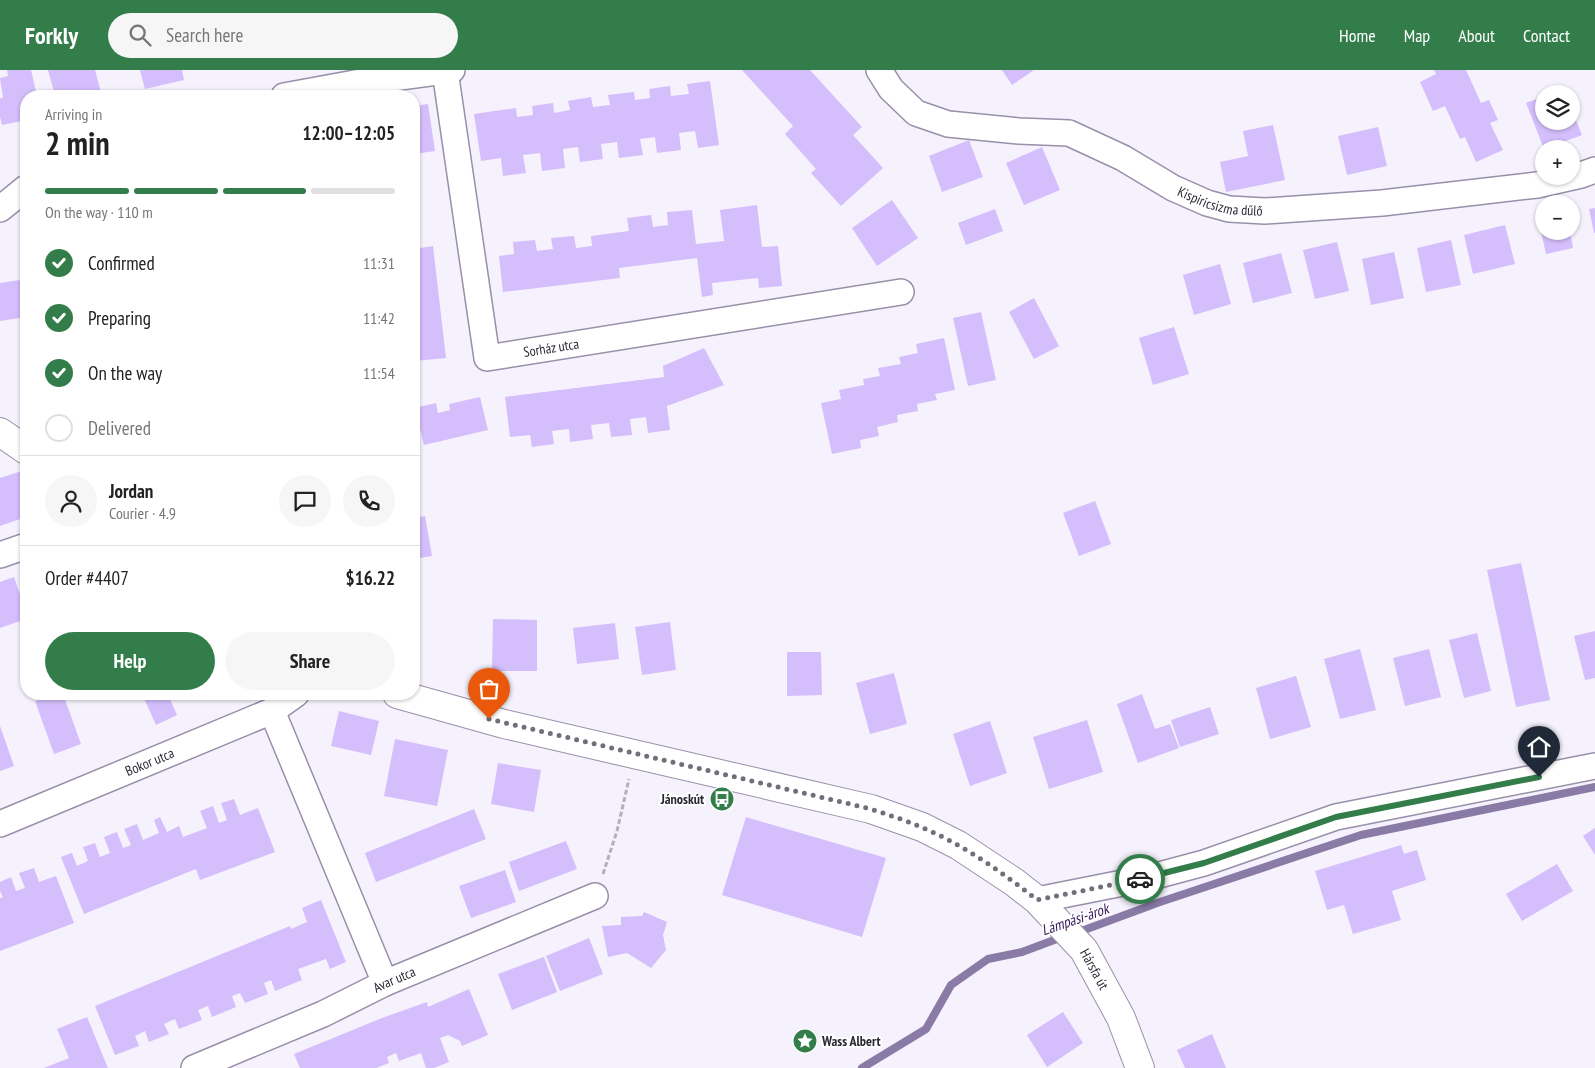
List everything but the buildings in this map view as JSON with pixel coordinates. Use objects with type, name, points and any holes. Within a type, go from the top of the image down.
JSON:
[{"type":"street","points":[[317,90],[448,70]]},
{"type":"street","name":"Sorház utca","points":[[448,70],[487,358],[901,292]]},
{"type":"street","name":"Kispiricsizma dűlő","points":[[879,70],[891,89],[916,113],[948,124],[1019,131],[1069,133],[1124,158],[1173,188],[1207,203],[1228,209],[1265,211],[1382,204],[1537,185],[1595,170]]},
{"type":"street","points":[[0,208],[20,193]]},
{"type":"street","points":[[0,432],[20,446]]},
{"type":"street","points":[[0,555],[20,548]]},
{"type":"street","name":"Bokor utca","points":[[0,824],[272,711],[288,700]]},
{"type":"street","name":"Hársfa út","points":[[418,700],[504,724],[871,809],[922,827],[958,845],[1014,882],[1045,909],[1084,950],[1121,1018],[1140,1068]]},
{"type":"street","points":[[272,711],[385,983]]},
{"type":"street","points":[[1045,909],[1204,863],[1336,817],[1595,766]]},
{"type":"street","name":"Avar utca","points":[[194,1068],[323,1014],[385,983],[595,896]]},
{"type":"path","points":[[595,896],[617,831],[635,754]]},
{"type":"waterway","name":"Lámpási-árok","points":[[1076,933],[1160,902],[1361,835],[1595,787]]},
{"type":"waterway","name":"Lámpási-árok","points":[[862,1068],[926,1029],[951,985],[988,959],[1022,952],[1065,936]]},
{"type":"way so far","points":[[489,719],[871,809],[922,827],[958,845],[1014,882],[1037,900],[1140,879]]},
{"type":"place","name":"Jánoskút","points":[[722,799]]},
{"type":"place","name":"Wass Albert","points":[[805,1041]]},
{"type":"route","points":[[1140,879],[1204,863],[1336,817],[1539,777]]}]
